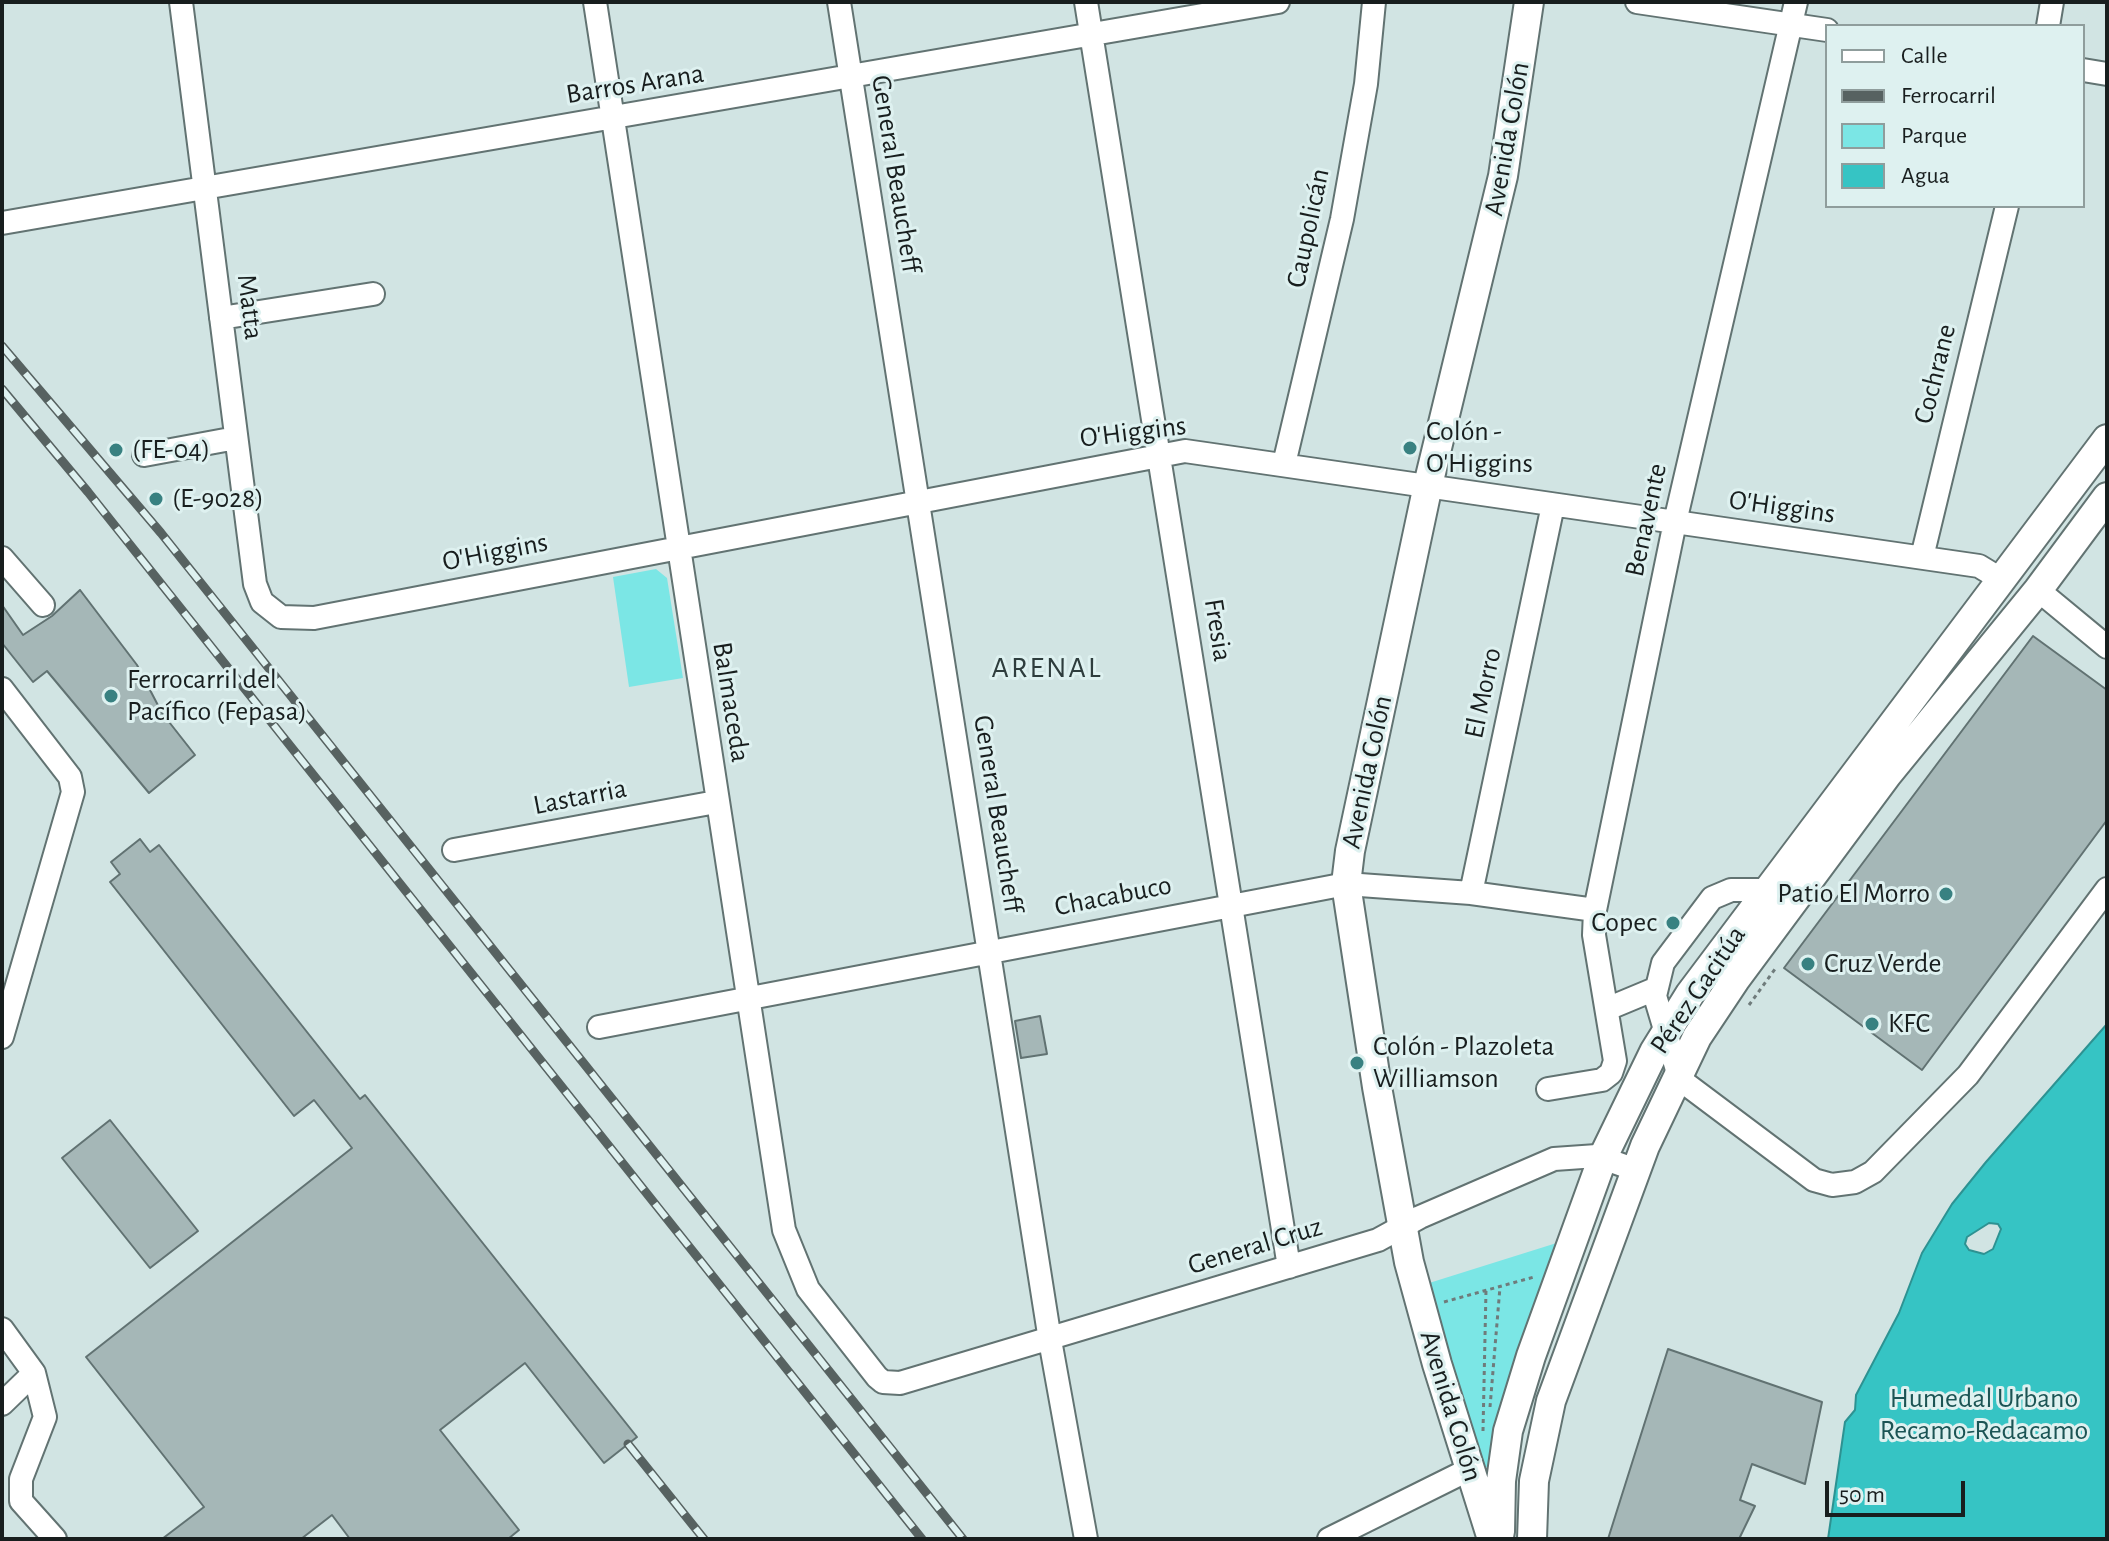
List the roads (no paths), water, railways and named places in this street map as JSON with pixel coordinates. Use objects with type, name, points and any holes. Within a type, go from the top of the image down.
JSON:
[{"type":"main road","name":"Avenida Colón","points":[[1492,1539],[1427,1331],[1402,1227],[1346,884],[1350,851],[1428,485],[1503,176],[1529,2]]},
{"type":"main road","name":"Pérez Gacitúa","points":[[1500,1539],[1501,1481],[1514,1410],[1603,1157],[1665,1034],[1768,890],[2107,439]]},
{"type":"main road","name":"Pérez Gacitúa","points":[[1532,1539],[1534,1481],[1551,1401],[1636,1170],[1678,1073],[1735,980],[1879,785],[2038,590],[2107,497]]},
{"type":"street","name":"Matta","points":[[181,2],[255,584],[262,602],[274,614]]},
{"type":"street","name":"Balmaceda","points":[[595,2],[676,547],[787,1243],[817,1303],[883,1382]]},
{"type":"street","name":"General Beaucheff","points":[[839,2],[1050,1340],[1086,1539]]},
{"type":"street","name":"Fresia","points":[[1086,2],[1289,1267]]},
{"type":"street","name":"Barros Arana","points":[[2,223],[851,79],[1278,2]]},
{"type":"street","name":"Caupolicán","points":[[1284,464],[1345,205],[1366,84],[1374,2]]},
{"type":"street","points":[[1637,2],[1825,30]]},
{"type":"street","name":"Benavente","points":[[1548,1089],[1602,1080],[1611,1073],[1615,1054],[1594,935],[1595,910],[1675,522],[1796,2]]},
{"type":"street","points":[[2048,24],[2052,2]]},
{"type":"street","points":[[2085,70],[2107,74]]},
{"type":"street","name":"Cochrane","points":[[1922,557],[2007,208]]},
{"type":"street","points":[[221,318],[373,294]]},
{"type":"street","points":[[144,455],[236,438]]},
{"type":"street","name":"O'Higgins","points":[[274,614],[288,619],[314,618],[1185,451],[1922,557],[1979,566],[2002,580]]},
{"type":"street","name":"El Morro","points":[[1471,893],[1553,505]]},
{"type":"street","points":[[2,558],[43,605]]},
{"type":"street","points":[[2038,590],[2107,647]]},
{"type":"street","points":[[2,689],[70,777],[72,804],[2,1037]]},
{"type":"street","name":"Lastarria","points":[[454,850],[716,802]]},
{"type":"street","name":"Chacabuco","points":[[599,1027],[1346,884],[1471,893],[1595,910]]},
{"type":"street","points":[[1768,890],[1731,890],[1712,898],[1663,963],[1655,989],[1665,1034],[1678,1073],[1686,1084],[1814,1180],[1832,1185],[1855,1182],[1873,1172],[1968,1075],[2107,889]]},
{"type":"street","points":[[1607,1009],[1655,989]]},
{"type":"street","name":"General Cruz","points":[[883,1382],[900,1383],[1050,1340],[1378,1240],[1554,1159],[1577,1155],[1603,1157],[1636,1170]]},
{"type":"street","points":[[2,1329],[34,1373],[45,1417],[21,1479],[21,1501],[55,1539]]},
{"type":"street","points":[[2,1404],[34,1373]]},
{"type":"street","points":[[1329,1539],[1470,1469]]},
{"type":"water","name":"Humedal Urbano Recamo-Redacamo","points":[[2107,1024],[2107,1539],[1828,1539],[1845,1422],[1855,1410],[1856,1395],[1899,1313],[1922,1253],[1952,1204]],"holes":[[[1989,1223],[1998,1224],[2001,1229],[1993,1249],[1984,1254],[1969,1250],[1965,1244],[1967,1237]]]},
{"type":"railway","points":[[2,346],[161,533],[963,1539]]},
{"type":"railway","points":[[2,389],[88,492],[922,1539]]},
{"type":"railway","points":[[628,1444],[704,1539]]},
{"type":"place","name":"Colón - O'Higgins","points":[[1410,448]]},
{"type":"place","name":"(FE-04)","points":[[116,450]]},
{"type":"place","name":"(E-9028)","points":[[156,499]]},
{"type":"place","name":"Ferrocarril del Pacífico (Fepasa)","points":[[111,696]]},
{"type":"place","name":"Patio El Morro","points":[[1946,894]]},
{"type":"place","name":"Copec","points":[[1673,923]]},
{"type":"place","name":"Cruz Verde","points":[[1808,964]]},
{"type":"place","name":"KFC","points":[[1872,1024]]},
{"type":"place","name":"Colón - Plazoleta Williamson","points":[[1357,1063]]},
{"type":"district","name":"ARENAL","points":[[1047,668]]}]
